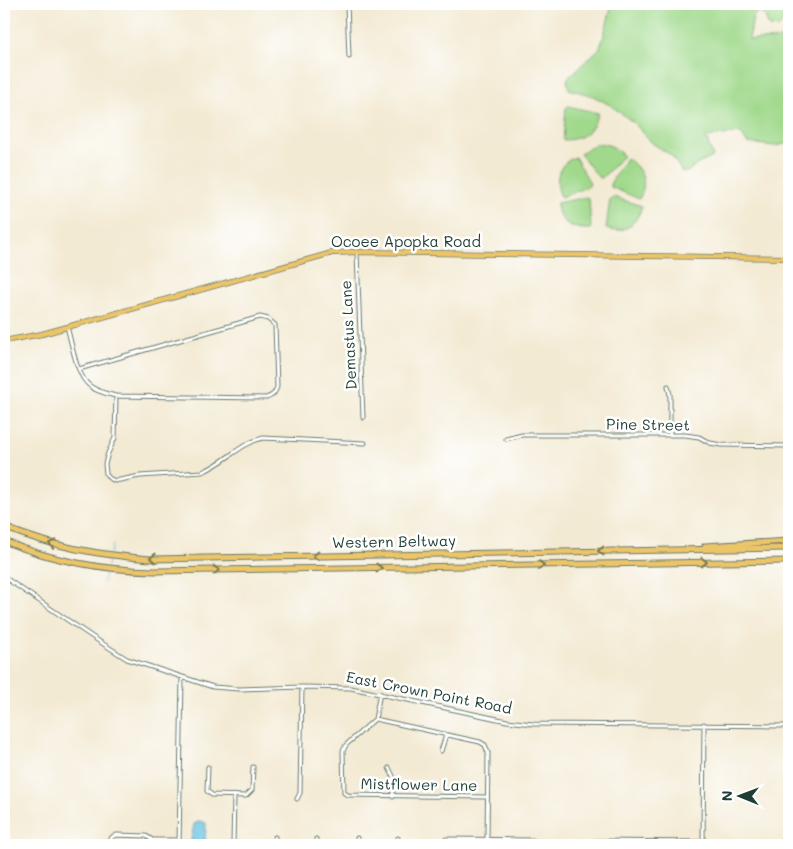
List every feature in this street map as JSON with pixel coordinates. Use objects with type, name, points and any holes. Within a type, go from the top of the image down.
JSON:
[{"type":"highway","name":"Western Beltway","points":[[4,527],[63,547],[99,554],[175,559],[789,548]]},
{"type":"highway","name":"Western Beltway","points":[[4,541],[50,557],[96,566],[115,569],[186,571],[789,561]]},
{"type":"highway","points":[[628,551],[789,541]]},
{"type":"main road","name":"Ocoee Apopka Road","points":[[4,341],[30,337],[332,253],[789,258]]},
{"type":"street","points":[[347,4],[349,57]]},
{"type":"street","name":"Demastus Lane","points":[[357,252],[363,418]]},
{"type":"street","points":[[67,327],[79,369],[83,379],[90,387],[116,396],[266,398],[272,396],[276,392],[277,387],[275,325],[272,321],[260,317],[79,369]]},
{"type":"street","points":[[668,386],[670,395],[670,436]]},
{"type":"street","points":[[116,396],[115,438],[108,453],[106,464],[106,474],[115,481],[140,476],[202,472],[248,444],[263,438],[365,444]]},
{"type":"street","name":"Pine Street","points":[[506,439],[522,435],[670,436],[699,437],[710,443],[721,445],[789,446]]},
{"type":"street","name":"East Crown Point Road","points":[[4,577],[127,659],[213,687],[226,689],[336,686],[380,693],[520,723],[789,726]]},
{"type":"street","points":[[179,845],[182,677]]},
{"type":"street","points":[[297,799],[300,792],[302,687]]},
{"type":"street","points":[[380,693],[375,719],[480,742],[486,745],[488,753],[487,839]]},
{"type":"street","name":"Mistflower Lane","points":[[375,719],[346,745],[343,751],[344,793],[348,795],[393,797],[487,797]]},
{"type":"street","points":[[590,845],[596,841],[703,844],[704,724]]},
{"type":"street","points":[[442,751],[446,735]]},
{"type":"street","points":[[208,767],[207,791],[209,793],[212,795],[246,796],[252,790],[252,767]]},
{"type":"street","points":[[389,768],[393,776],[393,797]]},
{"type":"street","points":[[233,845],[234,795]]},
{"type":"street","points":[[110,845],[113,836],[146,836],[152,840],[179,840]]},
{"type":"street","points":[[275,837],[275,845]]},
{"type":"street","points":[[357,838],[357,845]]},
{"type":"street","points":[[398,838],[398,845]]},
{"type":"street","points":[[316,839],[316,845]]},
{"type":"street","points":[[439,845],[446,839],[532,840],[541,843]]},
{"type":"street","points":[[152,840],[152,845]]},
{"type":"green space","points":[[612,4],[789,4],[789,9],[785,9],[785,19],[778,28],[769,27],[765,16],[758,11],[753,17],[749,40],[789,39],[789,143],[775,146],[747,143],[741,133],[706,137],[713,157],[687,172],[682,172],[672,156],[652,143],[634,123],[610,105],[593,96],[569,89],[567,80],[569,77],[599,49]]},
{"type":"green space","points":[[568,106],[598,113],[596,120],[586,134],[570,140],[563,140],[566,108]]},
{"type":"green space","points":[[597,144],[612,146],[623,156],[602,178],[599,178],[580,154]]},
{"type":"green space","points":[[575,157],[590,183],[589,186],[561,197],[558,185],[559,174],[564,164]]},
{"type":"green space","points":[[626,158],[636,166],[642,175],[643,187],[639,199],[611,187],[610,184]]},
{"type":"green space","points":[[587,197],[589,199],[591,229],[578,228],[567,224],[560,215],[557,203]]},
{"type":"green space","points":[[613,197],[642,206],[637,218],[624,229],[606,229],[610,199]]},
{"type":"water","points":[[200,821],[206,823],[205,845],[190,845],[194,824]]},
{"type":"waterway","points":[[110,554],[113,545]]},
{"type":"waterway","points":[[107,566],[109,557]]},
{"type":"waterway","points":[[103,582],[106,569]]}]
